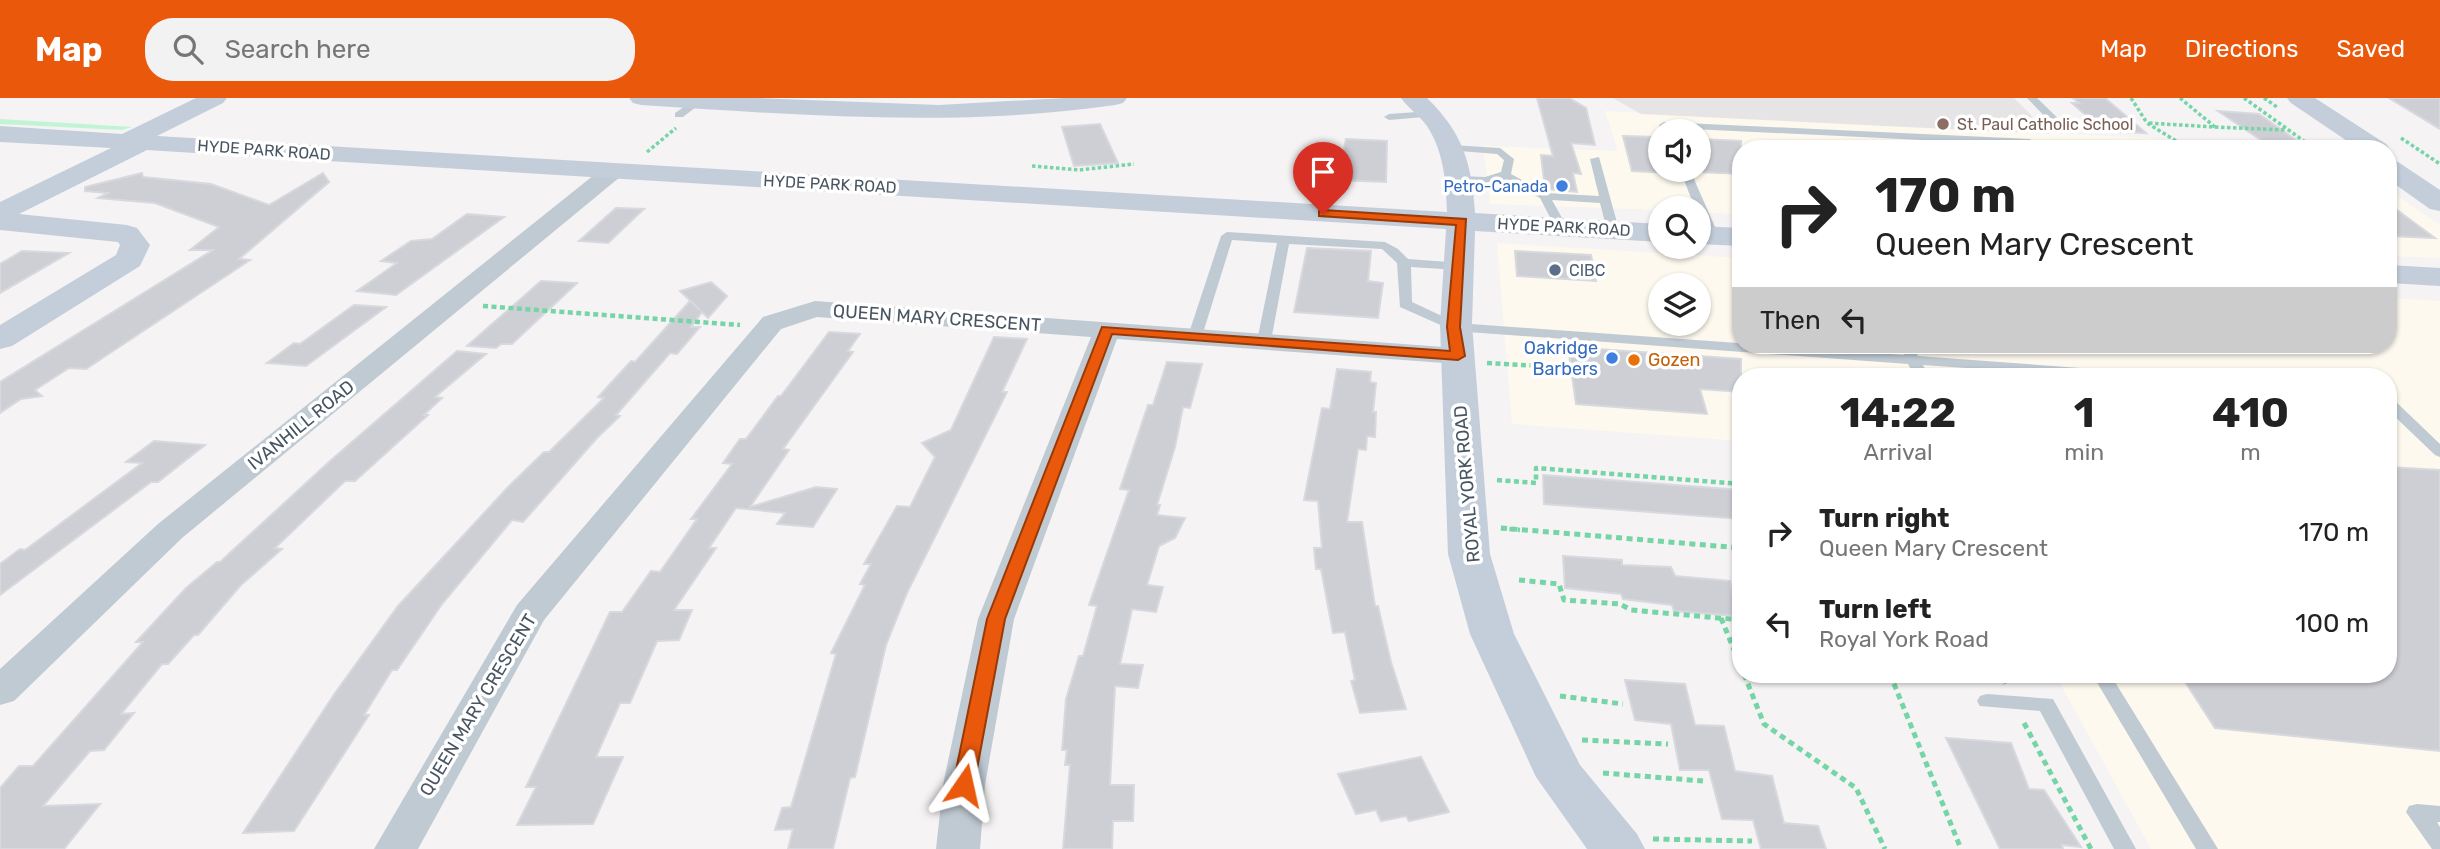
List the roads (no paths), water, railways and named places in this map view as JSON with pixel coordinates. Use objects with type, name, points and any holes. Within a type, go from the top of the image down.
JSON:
[{"type":"street","points":[[0,213],[129,141],[215,98]]},
{"type":"street","points":[[641,98],[687,113],[1032,109],[1115,98]]},
{"type":"street","points":[[2299,98],[2361,140]]},
{"type":"street","name":"ROYAL YORK ROAD","points":[[1411,110],[1447,134],[1455,163],[1462,222],[1458,266],[1457,347],[1469,554],[1492,634],[1561,777],[1616,847]]},
{"type":"street","name":"HYDE PARK ROAD","points":[[0,134],[1648,232]]},
{"type":"street","points":[[0,197],[129,141]]},
{"type":"street","points":[[2397,164],[2432,186],[2440,203]]},
{"type":"street","name":"IVANHILL ROAD","points":[[0,691],[170,531],[617,172]]},
{"type":"street","points":[[0,221],[127,234],[135,246],[129,260],[0,339]]},
{"type":"street","points":[[2397,274],[2440,276]]},
{"type":"street","name":"QUEEN MARY CRESCENT","points":[[396,849],[530,614],[772,323],[815,309],[1264,341],[1457,347]]},
{"type":"street","points":[[958,849],[964,785],[996,619],[1107,330]]},
{"type":"lane","points":[[2032,98],[2065,131]]},
{"type":"lane","points":[[1711,127],[1994,140]]},
{"type":"lane","points":[[1500,151],[1510,159],[1507,174],[1486,180],[1455,163],[1500,151]]},
{"type":"lane","points":[[1595,159],[1613,230]]},
{"type":"lane","points":[[1504,175],[1544,196],[1605,200]]},
{"type":"lane","points":[[1691,182],[1718,236]]},
{"type":"lane","points":[[1544,196],[1561,227]]},
{"type":"lane","points":[[1195,336],[1227,236],[1373,244],[1398,252],[1405,263],[1405,304],[1457,347],[1913,360],[2024,368]]},
{"type":"lane","points":[[1264,341],[1284,239]]},
{"type":"lane","points":[[1405,263],[1458,266]]},
{"type":"lane","points":[[1910,354],[1918,368]]},
{"type":"lane","points":[[2397,411],[2440,452]]},
{"type":"lane","points":[[2106,683],[2207,849]]},
{"type":"lane","points":[[1987,701],[2046,704],[2125,849]]},
{"type":"lane","points":[[2440,814],[2417,812],[2440,843]]},
{"type":"place","name":"St. Paul Catholic School","points":[[1943,124]]},
{"type":"place","name":"Petro-Canada","points":[[1562,186]]},
{"type":"place","name":"CIBC","points":[[1555,270]]},
{"type":"place","name":"Oakridge Barbers","points":[[1612,358]]},
{"type":"place","name":"Gozen","points":[[1634,360]]}]
